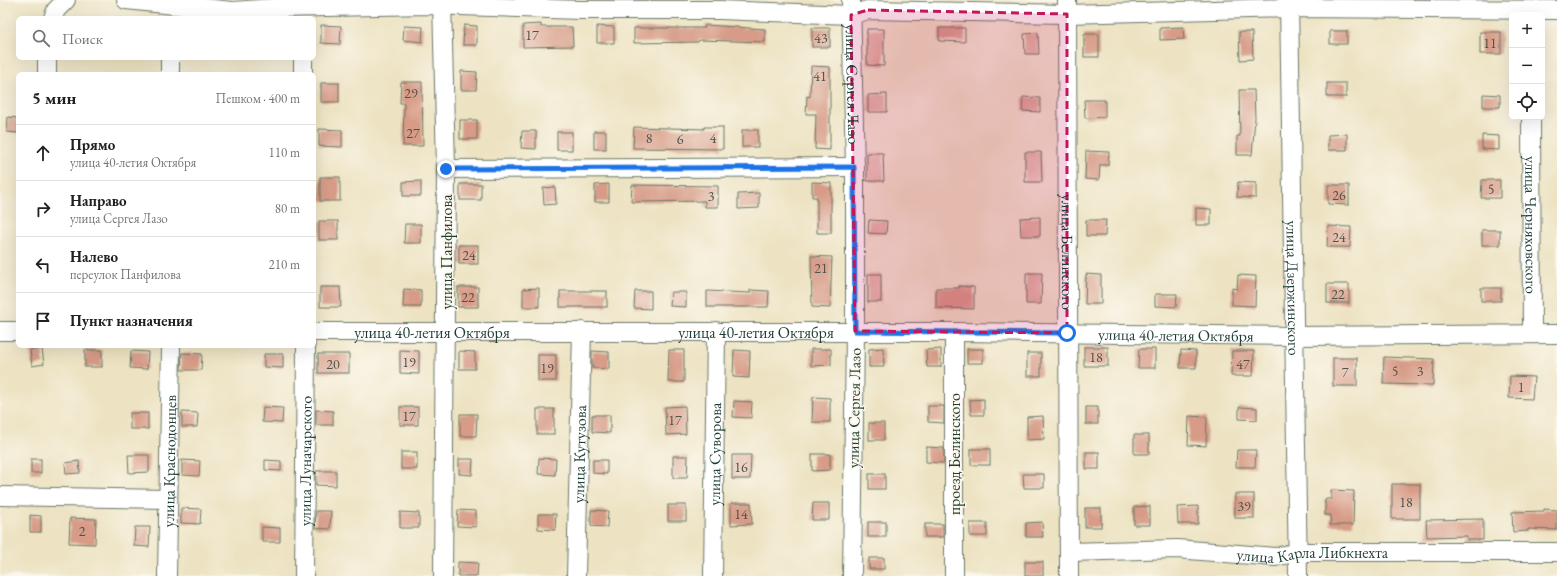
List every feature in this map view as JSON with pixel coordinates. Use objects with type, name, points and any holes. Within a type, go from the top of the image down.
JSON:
[{"type":"street","points":[[54,16],[56,10],[66,0]]},
{"type":"street","points":[[126,0],[170,8],[232,12],[442,3],[851,7],[868,10],[1289,4],[1531,8],[1557,10]]},
{"type":"street","name":"улица Панфилова","points":[[442,3],[446,169],[446,333],[443,576]]},
{"type":"street","name":"улица Дзержинского","points":[[1289,4],[1298,576]]},
{"type":"street","name":"улица Сергея Лазо","points":[[851,7],[855,331],[852,576]]},
{"type":"street","name":"улица Белинского","points":[[1067,7],[1069,576]]},
{"type":"street","points":[[47,60],[47,72]]},
{"type":"street","points":[[170,60],[170,72]]},
{"type":"street","points":[[303,60],[303,72]]},
{"type":"street","name":"улица Черняховского","points":[[1531,120],[1532,334]]},
{"type":"street","points":[[446,169],[854,167]]},
{"type":"street","points":[[0,331],[16,331]]},
{"type":"street","name":"улица 40-летия Октября","points":[[316,332],[446,333],[582,331],[855,331],[1294,336],[1557,334]]},
{"type":"street","name":"улица Кутузова","points":[[576,576],[582,331]]},
{"type":"street","name":"улица Суворова","points":[[713,576],[716,331]]},
{"type":"street","name":"проезд Белинского","points":[[954,332],[954,576]]},
{"type":"street","name":"улица Краснодонцев","points":[[167,576],[171,348]]},
{"type":"street","name":"улица Луначарского","points":[[304,576],[306,348]]},
{"type":"street","points":[[0,496],[168,499]]},
{"type":"street","name":"улица Карла Либкнехта","points":[[1069,552],[1177,549],[1274,556],[1298,552],[1557,552]]},
{"type":"highlighted area","points":[[868,10],[1067,14],[1067,333],[855,331],[851,15]]},
{"type":"building","points":[[541,24],[541,27],[572,27],[573,46],[523,47],[523,25]]},
{"type":"building","points":[[321,25],[341,26],[340,44],[321,43]]},
{"type":"building","points":[[464,25],[477,26],[477,45],[463,45]]},
{"type":"building","points":[[705,25],[765,29],[765,42],[699,40],[698,42],[634,43],[634,28],[705,28]]},
{"type":"building","points":[[404,26],[423,27],[422,42],[403,40]]},
{"type":"building","points":[[597,26],[614,27],[614,43],[597,43]]},
{"type":"building","points":[[1183,27],[1184,39],[1160,40],[1160,28]]},
{"type":"building","points":[[812,28],[830,28],[830,47],[812,47]]},
{"type":"building","points":[[939,28],[965,28],[965,42],[939,41]]},
{"type":"building","points":[[867,29],[884,29],[884,66],[867,65]]},
{"type":"building","points":[[1330,31],[1347,31],[1347,44],[1330,44]]},
{"type":"building","points":[[1239,32],[1252,32],[1253,59],[1240,60]]},
{"type":"building","points":[[1480,32],[1501,32],[1501,54],[1480,54]]},
{"type":"building","points":[[1038,33],[1039,54],[1025,54],[1024,34]]},
{"type":"building","points":[[1084,34],[1099,34],[1099,57],[1084,57]]},
{"type":"building","points":[[811,66],[830,67],[830,150],[815,149],[816,114],[806,114],[807,96],[810,97]]},
{"type":"building","points":[[461,71],[477,72],[476,90],[461,90]]},
{"type":"building","points":[[401,82],[422,82],[423,146],[403,146],[404,103],[400,103]]},
{"type":"building","points":[[321,83],[339,83],[339,102],[321,102]]},
{"type":"building","points":[[1327,83],[1346,83],[1346,97],[1327,97]]},
{"type":"building","points":[[1239,90],[1254,90],[1255,118],[1252,155],[1237,155],[1237,136],[1240,136]]},
{"type":"building","points":[[887,94],[887,112],[868,112],[868,95]]},
{"type":"building","points":[[1483,94],[1500,95],[1500,107],[1483,107]]},
{"type":"building","points":[[1023,97],[1040,98],[1040,112],[1022,111]]},
{"type":"building","points":[[1084,100],[1105,100],[1105,117],[1085,118]]},
{"type":"building","points":[[8,117],[16,118],[16,133],[7,132]]},
{"type":"building","points":[[460,120],[477,120],[477,139],[460,139]]},
{"type":"building","points":[[634,127],[704,129],[704,127],[723,127],[723,149],[633,148]]},
{"type":"building","points":[[319,129],[342,130],[342,147],[319,146]]},
{"type":"building","points":[[742,130],[758,130],[758,147],[742,147]]},
{"type":"building","points":[[522,131],[536,131],[536,149],[521,148]]},
{"type":"building","points":[[594,131],[606,131],[606,149],[594,149]]},
{"type":"building","points":[[557,132],[572,132],[572,150],[557,150]]},
{"type":"building","points":[[1347,134],[1347,150],[1328,150],[1328,135]]},
{"type":"building","points":[[1482,135],[1499,136],[1499,150],[1482,149]]},
{"type":"building","points":[[1086,151],[1109,152],[1108,165],[1100,165],[1099,180],[1085,179]]},
{"type":"building","points":[[1025,152],[1041,152],[1042,182],[1025,182]]},
{"type":"building","points":[[867,153],[883,153],[884,181],[867,181]]},
{"type":"building","points":[[320,177],[340,177],[340,201],[320,201]]},
{"type":"building","points":[[1482,180],[1500,180],[1500,198],[1481,198]]},
{"type":"building","points":[[421,181],[421,196],[403,196],[403,182]]},
{"type":"building","points":[[812,182],[831,183],[831,233],[817,233],[817,197],[812,197]]},
{"type":"building","points":[[1238,182],[1256,183],[1256,198],[1237,197]]},
{"type":"building","points":[[460,184],[481,184],[481,200],[460,200]]},
{"type":"building","points":[[609,184],[609,202],[595,202],[595,185]]},
{"type":"building","points":[[632,185],[718,186],[718,207],[705,207],[705,201],[631,202]]},
{"type":"building","points":[[1328,185],[1349,185],[1349,205],[1328,204]]},
{"type":"building","points":[[555,187],[556,204],[544,205],[543,188]]},
{"type":"building","points":[[759,193],[759,208],[738,209],[738,194]]},
{"type":"building","points":[[1196,208],[1211,209],[1211,225],[1196,225]]},
{"type":"building","points":[[1040,217],[1040,236],[1021,236],[1020,218]]},
{"type":"building","points":[[869,220],[887,221],[886,234],[868,233]]},
{"type":"building","points":[[1086,220],[1106,220],[1105,236],[1086,236]]},
{"type":"building","points":[[319,221],[338,221],[338,240],[319,240]]},
{"type":"building","points":[[405,224],[421,224],[421,243],[404,243]]},
{"type":"building","points":[[1328,226],[1351,227],[1350,247],[1327,247]]},
{"type":"building","points":[[1482,230],[1500,230],[1500,245],[1482,245]]},
{"type":"building","points":[[459,245],[478,245],[478,264],[459,264]]},
{"type":"building","points":[[811,256],[832,257],[830,308],[812,307]]},
{"type":"building","points":[[1026,273],[1042,273],[1041,304],[1026,304]]},
{"type":"building","points":[[868,274],[881,274],[881,302],[868,302]]},
{"type":"building","points":[[1086,274],[1101,275],[1101,304],[1085,304]]},
{"type":"building","points":[[1238,275],[1256,276],[1255,306],[1232,305],[1232,288],[1237,289]]},
{"type":"building","points":[[1327,284],[1349,284],[1349,303],[1327,303]]},
{"type":"building","points":[[959,286],[974,287],[974,309],[936,308],[936,288],[959,288]]},
{"type":"building","points":[[320,287],[340,287],[341,307],[320,307]]},
{"type":"building","points":[[458,287],[478,287],[478,307],[458,307]]},
{"type":"building","points":[[539,288],[539,307],[523,307],[523,289]]},
{"type":"building","points":[[1481,288],[1501,288],[1501,301],[1481,301]]},
{"type":"building","points":[[404,289],[421,290],[421,307],[403,307]]},
{"type":"building","points":[[750,290],[769,291],[768,307],[707,307],[707,291],[750,293]]},
{"type":"building","points":[[560,291],[607,291],[607,307],[560,307]]},
{"type":"building","points":[[635,291],[651,291],[651,309],[634,308]]},
{"type":"building","points":[[671,292],[686,292],[686,307],[670,306]]},
{"type":"building","points":[[1155,294],[1177,294],[1176,307],[1155,306]]},
{"type":"building","points":[[1084,347],[1108,347],[1108,366],[1084,366]]},
{"type":"building","points":[[883,348],[884,367],[869,367],[869,349]]},
{"type":"building","points":[[42,349],[44,364],[32,366],[30,350]]},
{"type":"building","points":[[811,349],[831,349],[831,365],[811,366]]},
{"type":"building","points":[[941,349],[941,367],[927,367],[926,350]]},
{"type":"building","points":[[967,349],[983,349],[983,363],[967,363]]},
{"type":"building","points":[[1139,349],[1155,349],[1155,368],[1138,368]]},
{"type":"building","points":[[85,350],[102,350],[102,367],[85,367]]},
{"type":"building","points":[[400,350],[419,351],[419,374],[400,373]]},
{"type":"building","points":[[669,350],[684,350],[684,382],[668,382]]},
{"type":"building","points":[[734,350],[750,351],[749,378],[733,377]]},
{"type":"building","points":[[1181,350],[1196,351],[1196,368],[1180,368]]},
{"type":"building","points":[[131,351],[148,352],[147,369],[130,368]]},
{"type":"building","points":[[459,351],[475,352],[475,369],[459,369]]},
{"type":"building","points":[[592,351],[609,352],[609,369],[592,368]]},
{"type":"building","points":[[1232,351],[1254,351],[1253,376],[1231,376]]},
{"type":"building","points":[[182,353],[202,354],[201,370],[181,370]]},
{"type":"building","points":[[1027,353],[1041,353],[1041,376],[1027,376]]},
{"type":"building","points":[[264,354],[283,354],[283,368],[264,367]]},
{"type":"building","points":[[318,354],[349,354],[349,373],[318,373]]},
{"type":"building","points":[[538,355],[556,355],[556,381],[538,381]]},
{"type":"building","points":[[1384,357],[1434,359],[1433,385],[1383,384]]},
{"type":"building","points":[[1333,358],[1357,358],[1357,386],[1333,386]]},
{"type":"building","points":[[1510,376],[1534,377],[1532,399],[1509,398]]},
{"type":"building","points":[[813,397],[830,398],[830,422],[812,422]]},
{"type":"building","points":[[984,399],[984,415],[971,415],[970,400]]},
{"type":"building","points":[[734,401],[752,402],[751,418],[733,417]]},
{"type":"building","points":[[685,406],[686,434],[666,435],[665,407]]},
{"type":"building","points":[[928,406],[944,406],[944,423],[928,422]]},
{"type":"building","points":[[263,407],[283,408],[282,423],[262,422]]},
{"type":"building","points":[[400,407],[418,407],[418,425],[400,425]]},
{"type":"building","points":[[1086,407],[1098,407],[1098,424],[1086,424]]},
{"type":"building","points":[[1239,407],[1257,408],[1257,420],[1239,419]]},
{"type":"building","points":[[537,409],[554,409],[554,434],[537,434]]},
{"type":"building","points":[[316,410],[333,411],[333,425],[316,425]]},
{"type":"building","points":[[182,412],[198,413],[197,427],[182,427]]},
{"type":"building","points":[[130,413],[148,413],[148,429],[130,429]]},
{"type":"building","points":[[460,414],[477,414],[476,436],[460,436]]},
{"type":"building","points":[[592,415],[610,415],[610,433],[592,432]]},
{"type":"building","points":[[1043,416],[1044,439],[1027,440],[1027,417]]},
{"type":"building","points":[[1189,416],[1207,417],[1206,446],[1188,445]]},
{"type":"building","points":[[869,423],[884,423],[884,440],[869,440]]},
{"type":"building","points":[[1134,435],[1149,435],[1149,454],[1134,454]]},
{"type":"building","points":[[926,447],[944,448],[944,463],[926,462]]},
{"type":"building","points":[[971,449],[990,449],[990,465],[971,465]]},
{"type":"building","points":[[1237,450],[1256,450],[1255,467],[1236,467]]},
{"type":"building","points":[[401,452],[417,452],[417,469],[401,469]]},
{"type":"building","points":[[1086,452],[1099,452],[1099,469],[1086,469]]},
{"type":"building","points":[[812,454],[830,454],[830,470],[812,471]]},
{"type":"building","points":[[128,455],[149,455],[149,472],[129,473]]},
{"type":"building","points":[[732,455],[751,455],[750,479],[732,479]]},
{"type":"building","points":[[673,456],[688,456],[687,478],[673,478]]},
{"type":"building","points":[[539,458],[556,459],[555,475],[538,474]]},
{"type":"building","points":[[31,459],[41,459],[41,473],[31,473]]},
{"type":"building","points":[[459,459],[473,459],[472,475],[459,474]]},
{"type":"building","points":[[182,460],[200,461],[199,476],[182,475]]},
{"type":"building","points":[[265,460],[281,461],[281,471],[265,470]]},
{"type":"building","points":[[593,460],[607,460],[607,474],[593,473]]},
{"type":"building","points":[[79,461],[80,473],[66,474],[65,463]]},
{"type":"building","points":[[316,471],[336,471],[336,486],[316,485]]},
{"type":"building","points":[[869,474],[885,474],[885,489],[869,489]]},
{"type":"building","points":[[1023,474],[1044,474],[1044,488],[1024,488]]},
{"type":"building","points":[[1392,484],[1420,484],[1420,519],[1392,519]]},
{"type":"building","points":[[1331,490],[1354,491],[1353,525],[1330,525],[1331,515],[1325,515],[1325,499],[1331,499]]},
{"type":"building","points":[[1235,494],[1254,494],[1254,518],[1235,518]]},
{"type":"building","points":[[731,503],[751,503],[752,524],[731,525]]},
{"type":"building","points":[[813,503],[829,503],[829,520],[812,520]]},
{"type":"building","points":[[668,505],[686,505],[686,521],[668,521]]},
{"type":"building","points":[[1150,506],[1150,525],[1134,525],[1134,507]]},
{"type":"building","points":[[1198,506],[1198,524],[1178,524],[1177,507]]},
{"type":"building","points":[[181,508],[201,509],[200,524],[181,523]]},
{"type":"building","points":[[1085,508],[1101,508],[1101,527],[1085,527]]},
{"type":"building","points":[[1544,509],[1557,510],[1557,530],[1528,529],[1528,531],[1513,532],[1512,512],[1544,511]]},
{"type":"building","points":[[458,510],[476,511],[476,527],[457,526]]},
{"type":"building","points":[[591,510],[608,511],[607,527],[591,526]]},
{"type":"building","points":[[316,511],[331,511],[330,529],[315,528]]},
{"type":"building","points":[[400,512],[419,513],[419,528],[400,528]]},
{"type":"building","points":[[538,514],[556,514],[555,530],[538,529]]},
{"type":"building","points":[[30,515],[41,516],[41,532],[30,532]]},
{"type":"building","points":[[70,518],[96,519],[95,544],[69,543]]},
{"type":"building","points":[[1483,519],[1483,540],[1467,540],[1467,536],[1427,537],[1426,520]]},
{"type":"building","points":[[868,522],[886,522],[886,537],[868,537]]},
{"type":"building","points":[[1042,522],[1043,537],[1026,537],[1026,523]]},
{"type":"building","points":[[970,523],[987,523],[987,536],[970,536]]},
{"type":"building","points":[[925,524],[943,524],[943,537],[925,537]]},
{"type":"building","points":[[135,527],[150,527],[149,547],[134,546]]},
{"type":"building","points":[[262,527],[280,528],[280,542],[262,542]]},
{"type":"building","points":[[869,558],[884,558],[884,569],[869,569]]},
{"type":"building","points":[[458,562],[478,563],[477,576],[458,576]]},
{"type":"building","points":[[1025,562],[1043,562],[1043,576],[1025,576]]},
{"type":"route","points":[[446,169],[854,167],[855,331],[1067,333]]}]
